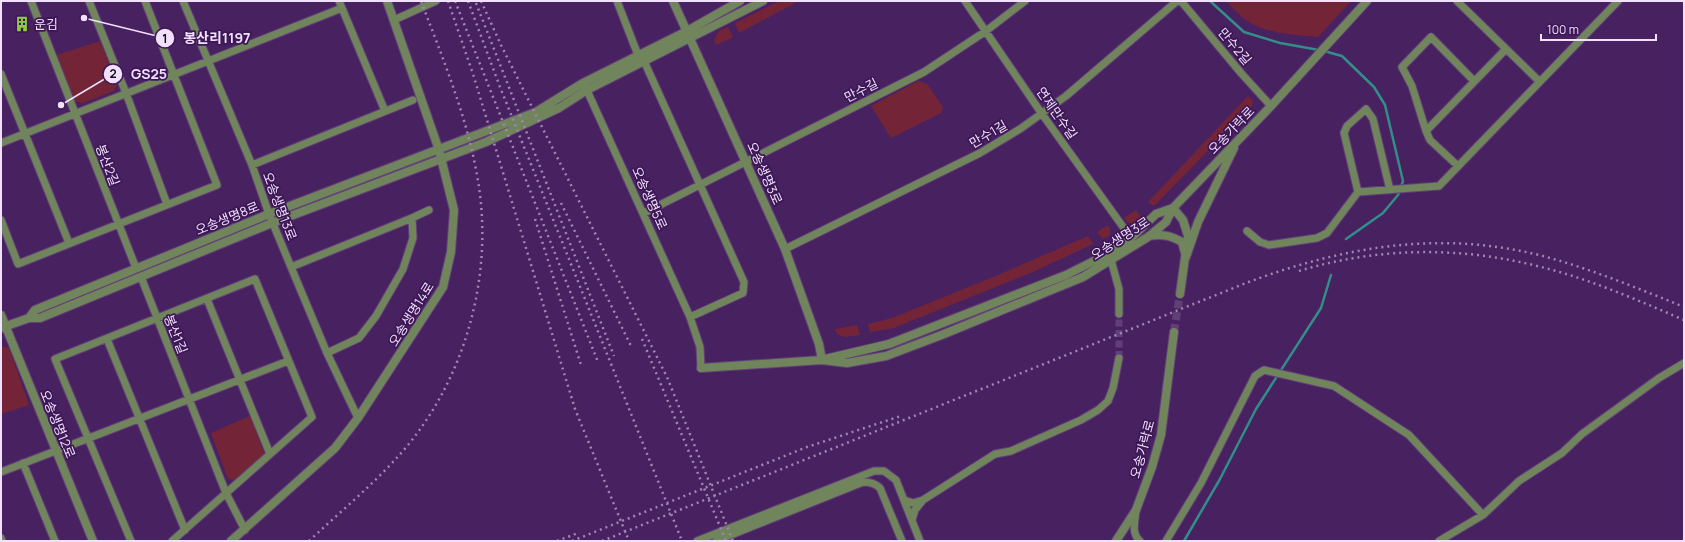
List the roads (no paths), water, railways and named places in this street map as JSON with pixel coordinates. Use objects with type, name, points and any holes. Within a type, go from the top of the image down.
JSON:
[{"type":"street","name":"봉산2길","points":[[31,1],[136,268]]},
{"type":"street","points":[[89,1],[126,93],[167,204]]},
{"type":"street","points":[[1,220],[18,264],[217,185],[145,1]]},
{"type":"street","name":"오송생명13로","points":[[183,1],[252,165],[290,267],[327,353],[358,418]]},
{"type":"street","points":[[339,1],[385,111]]},
{"type":"street","name":"오송생명14로","points":[[231,541],[335,448],[358,418],[443,287],[451,252],[454,210],[439,150],[387,1]]},
{"type":"street","points":[[394,20],[436,1]]},
{"type":"street","points":[[617,1],[641,58],[744,282],[742,293],[690,318]]},
{"type":"street","name":"오송생명3로","points":[[673,1],[785,249],[819,344],[822,360]]},
{"type":"street","points":[[688,35],[740,1]]},
{"type":"street","points":[[585,86],[688,35],[762,1]]},
{"type":"street","name":"연제만수길","points":[[964,1],[1042,114],[1131,238]]},
{"type":"street","name":"만수길","points":[[644,213],[924,72],[986,31],[1025,1]]},
{"type":"street","name":"만수1길","points":[[785,249],[980,153],[1042,114],[1066,96],[1177,1]]},
{"type":"street","name":"만수2길","points":[[1181,1],[1241,74],[1272,106]]},
{"type":"street","name":"오송가락로","points":[[1173,208],[1272,106],[1367,1]]},
{"type":"street","points":[[1457,1],[1539,81]]},
{"type":"street","points":[[1358,192],[1439,186],[1618,1]]},
{"type":"street","points":[[1,143],[342,8]]},
{"type":"street","points":[[1458,166],[1430,140],[1412,86],[1402,67],[1431,37],[1474,81]]},
{"type":"street","points":[[1426,131],[1506,49]]},
{"type":"street","points":[[1,74],[69,243]]},
{"type":"street","name":"오송생명8로","points":[[29,318],[35,310],[136,268],[269,214],[536,112],[585,86]]},
{"type":"street","name":"오송생명8로","points":[[3,327],[29,318],[40,318],[272,222],[486,142],[559,108],[585,86]]},
{"type":"street","name":"오송생명5로","points":[[585,86],[644,213],[690,318],[700,347],[701,368],[822,360]]},
{"type":"street","points":[[252,165],[413,100]]},
{"type":"street","points":[[1248,231],[1260,242],[1269,245],[1317,238],[1327,234],[1358,192],[1344,133],[1347,126],[1366,109],[1373,119],[1392,190]]},
{"type":"street","points":[[1186,257],[1198,222],[1216,181],[1238,140]]},
{"type":"street","points":[[1173,208],[1183,220],[1188,236],[1180,294]]},
{"type":"street","name":"오송생명3로","points":[[822,360],[846,353],[889,344],[943,325],[1066,275],[1102,257],[1131,238],[1156,214],[1173,208]]},
{"type":"street","name":"오송생명3로","points":[[822,360],[847,363],[886,356],[1083,277],[1148,236],[1166,222],[1173,208]]},
{"type":"street","points":[[290,267],[429,210]]},
{"type":"street","points":[[327,353],[359,338],[376,316],[403,269],[412,238],[412,218]]},
{"type":"street","points":[[1148,236],[1165,235],[1173,237],[1182,242],[1186,257]]},
{"type":"street","points":[[1111,260],[1119,289],[1119,314]]},
{"type":"street","name":"봉산1길","points":[[141,277],[226,493],[245,530]]},
{"type":"street","points":[[131,541],[56,359],[255,279],[312,417],[172,541]]},
{"type":"street","points":[[207,298],[270,454]]},
{"type":"street","name":"오송생명12로","points":[[1,315],[3,327],[93,541]]},
{"type":"street","name":"오송가락로","points":[[1116,541],[1136,510],[1152,467],[1161,435],[1174,332]]},
{"type":"street","points":[[107,338],[185,530]]},
{"type":"street","points":[[904,500],[913,503],[923,500],[995,454],[1018,448],[1081,420],[1098,410],[1108,400],[1113,388],[1119,358]]},
{"type":"street","points":[[1,472],[288,361]]},
{"type":"street","points":[[1439,541],[1483,514],[1519,481],[1562,453],[1582,434],[1659,378],[1684,363]]},
{"type":"street","points":[[1166,541],[1201,483],[1256,376],[1264,370],[1334,386],[1409,435],[1483,514]]},
{"type":"street","points":[[23,463],[55,541]]},
{"type":"street","points":[[697,541],[874,471],[884,471],[891,474],[896,480],[920,541]]},
{"type":"street","points":[[716,541],[862,482],[873,483],[880,488],[902,541]]},
{"type":"street","points":[[912,520],[915,510],[923,500]]},
{"type":"street","points":[[1136,510],[1134,528],[1135,537],[1140,541]]},
{"type":"waterway","points":[[1210,1],[1244,32],[1280,43],[1319,50]]},
{"type":"waterway","points":[[1324,51],[1342,56],[1374,87],[1385,105],[1403,181],[1398,195],[1383,213],[1346,239]]},
{"type":"waterway","points":[[1184,541],[1220,479],[1256,409],[1321,308],[1331,275]]},
{"type":"tunnel","points":[[1174,332],[1180,294]]},
{"type":"tunnel","points":[[1119,314],[1119,358]]},
{"type":"railway","points":[[309,541],[380,475],[402,452],[424,424],[443,393],[458,360],[470,325],[478,290],[482,253],[482,217],[474,158],[454,90],[421,1]]},
{"type":"railway","points":[[448,1],[473,74],[575,409],[629,541]]},
{"type":"railway","points":[[455,1],[598,362]]},
{"type":"railway","points":[[468,1],[500,87],[682,541]]},
{"type":"railway","points":[[481,1],[501,45],[667,377],[733,541]]},
{"type":"railway","points":[[476,3],[614,356]]},
{"type":"railway","points":[[561,203],[631,346]]},
{"type":"railway","points":[[535,219],[581,365]]},
{"type":"railway","points":[[602,541],[1246,283],[1282,270],[1354,252],[1391,246],[1427,243],[1464,244],[1501,248],[1539,255],[1576,266],[1684,307]]},
{"type":"railway","points":[[1299,271],[1327,263],[1386,254],[1445,252],[1474,255],[1533,265],[1572,276],[1610,289],[1684,320]]},
{"type":"railway","points":[[642,339],[726,541]]},
{"type":"railway","points":[[572,541],[807,447],[901,416]]},
{"type":"railway","points":[[557,541],[578,533]]},
{"type":"place","name":"봉산리1197","points":[[84,18]]},
{"type":"place","name":"운김","points":[[22,24]]},
{"type":"place","name":"GS25","points":[[61,105]]}]
